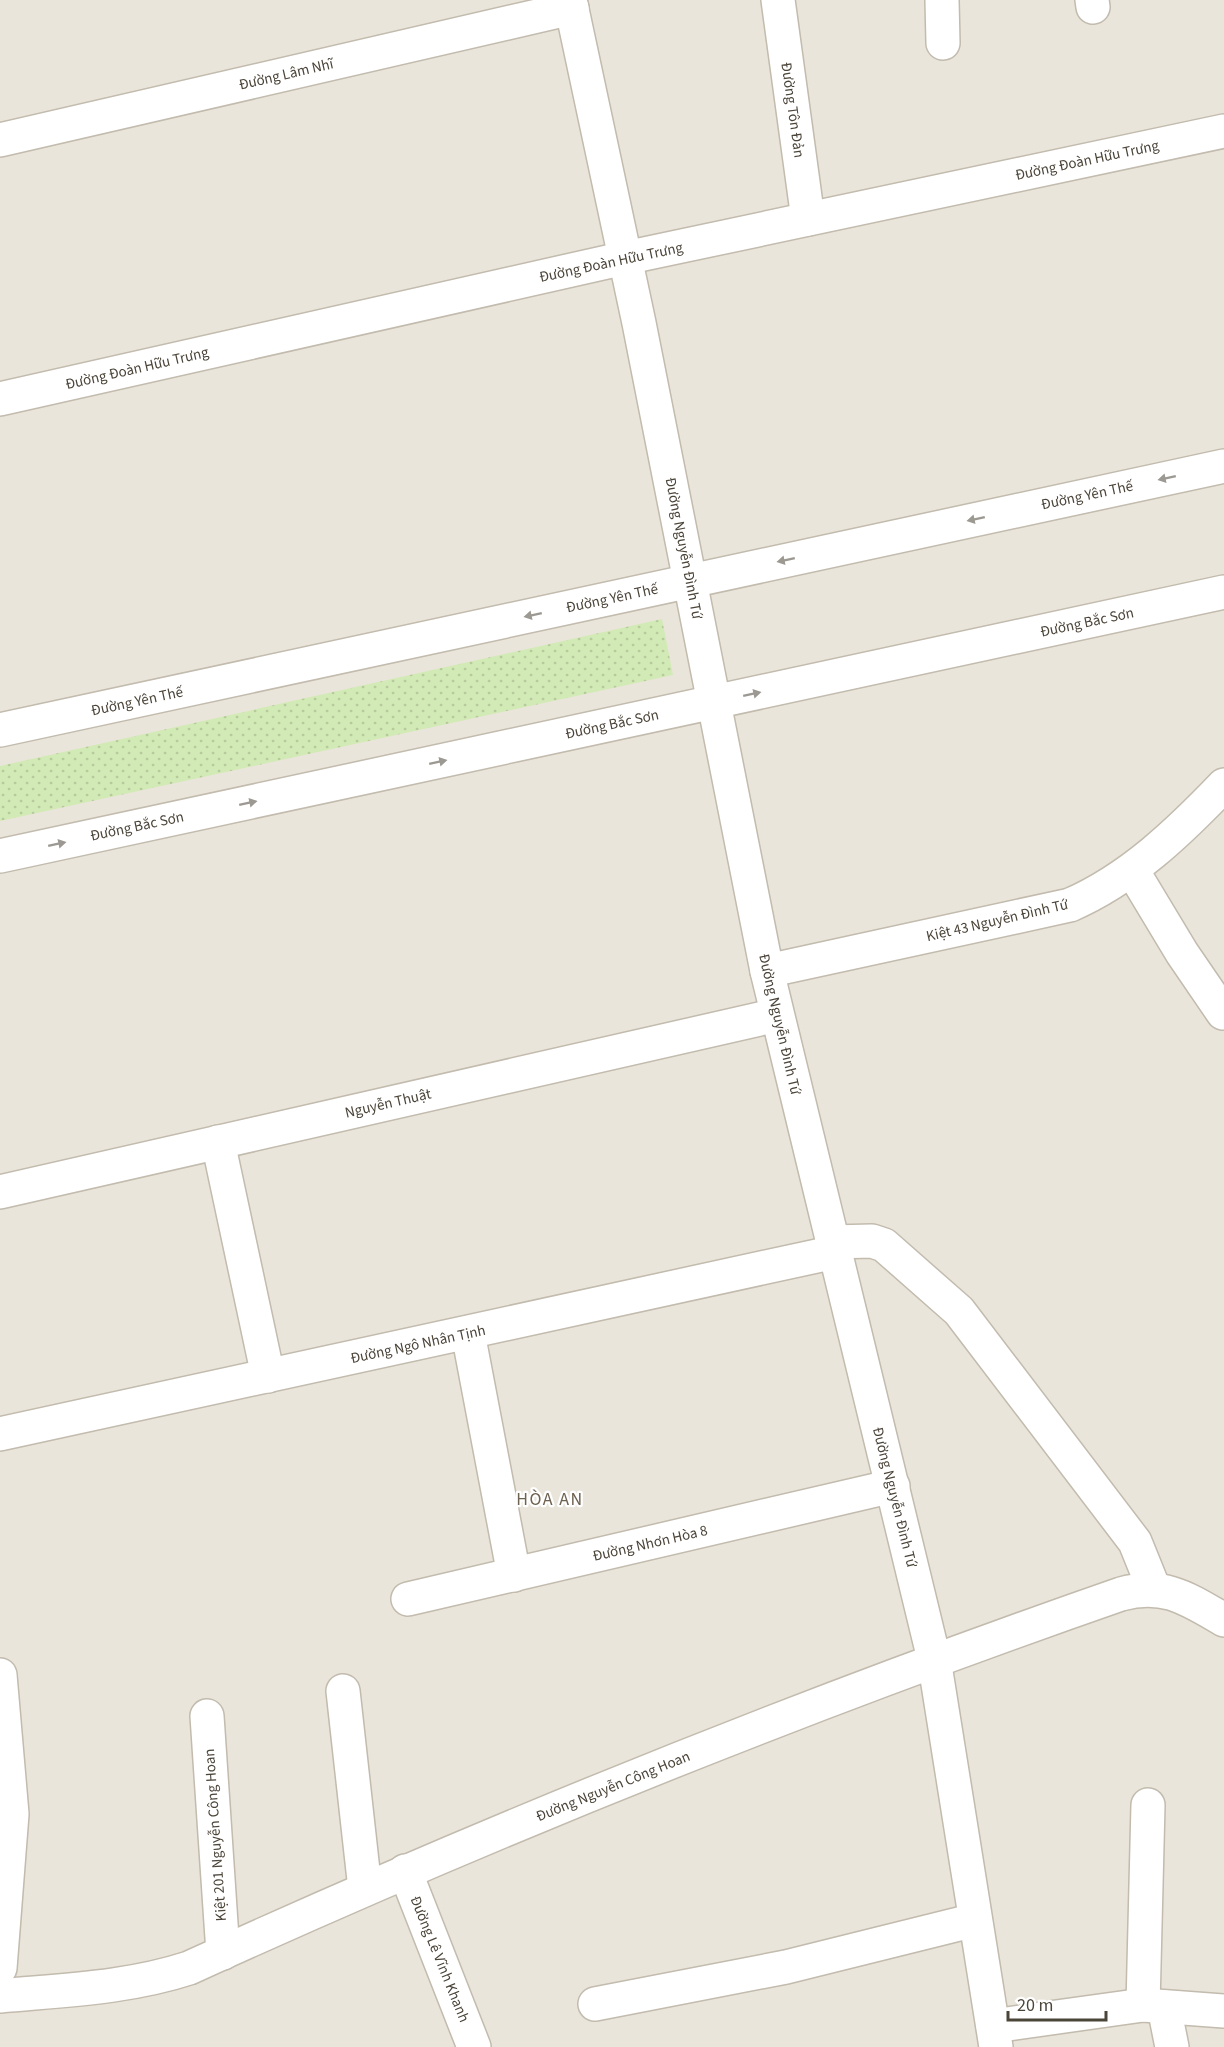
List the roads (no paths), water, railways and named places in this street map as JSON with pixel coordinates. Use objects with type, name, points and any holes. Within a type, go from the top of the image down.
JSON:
[{"type":"street","name":"Đường Tôn Đản","points":[[778,0],[807,219]]},
{"type":"street","points":[[942,0],[943,44]]},
{"type":"street","name":"Đường Lâm Nhĩ","points":[[0,140],[571,4]]},
{"type":"street","name":"Đường Nguyễn Đình Tứ","points":[[571,4],[625,258],[692,594],[709,665],[767,971],[933,1659],[995,2037]]},
{"type":"street","name":"Đường Đoàn Hữu Trưng","points":[[0,399],[625,258],[1224,131]]},
{"type":"street","name":"Đường Yên Thế","points":[[0,730],[692,594],[1224,466]]},
{"type":"street","name":"Đường Bắc Sơn","points":[[0,856],[1224,592]]},
{"type":"street","name":"Kiệt 43 Nguyễn Đình Tứ","points":[[767,971],[1070,905],[1101,891],[1132,870],[1224,785]]},
{"type":"street","points":[[1132,870],[1182,953],[1223,1013]]},
{"type":"street","name":"Nguyễn Thuật","points":[[0,1192],[777,1015]]},
{"type":"street","points":[[218,1142],[268,1376]]},
{"type":"street","name":"Đường Ngô Nhân Tịnh","points":[[0,1434],[468,1333],[834,1247],[872,1241],[884,1245],[959,1311],[1135,1542],[1154,1589]]},
{"type":"street","points":[[468,1333],[514,1575]]},
{"type":"street","name":"Đường Nhơn Hòa 8","points":[[408,1599],[893,1486]]},
{"type":"street","name":"Đường Nguyễn Công Hoan","points":[[0,1996],[120,1985],[157,1978],[223,1953],[405,1871],[933,1659],[1121,1594],[1139,1589],[1154,1589],[1183,1596],[1219,1610]]},
{"type":"street","points":[[0,1675],[0,1697],[12,1814],[0,1968]]},
{"type":"street","points":[[342,1691],[365,1888]]},
{"type":"street","name":"Kiệt 201 Nguyễn Công Hoan","points":[[207,1716],[223,1953]]},
{"type":"street","points":[[1148,1805],[1154,2006],[1172,2047]]},
{"type":"street","name":"Đường Lê Vĩnh Khanh","points":[[405,1871],[474,2047]]},
{"type":"street","points":[[595,2004],[786,1967],[975,1920]]},
{"type":"street","points":[[995,2037],[1154,2006],[1224,2011]]},
{"type":"district","name":"HÒA AN","points":[[550,1499]]}]
